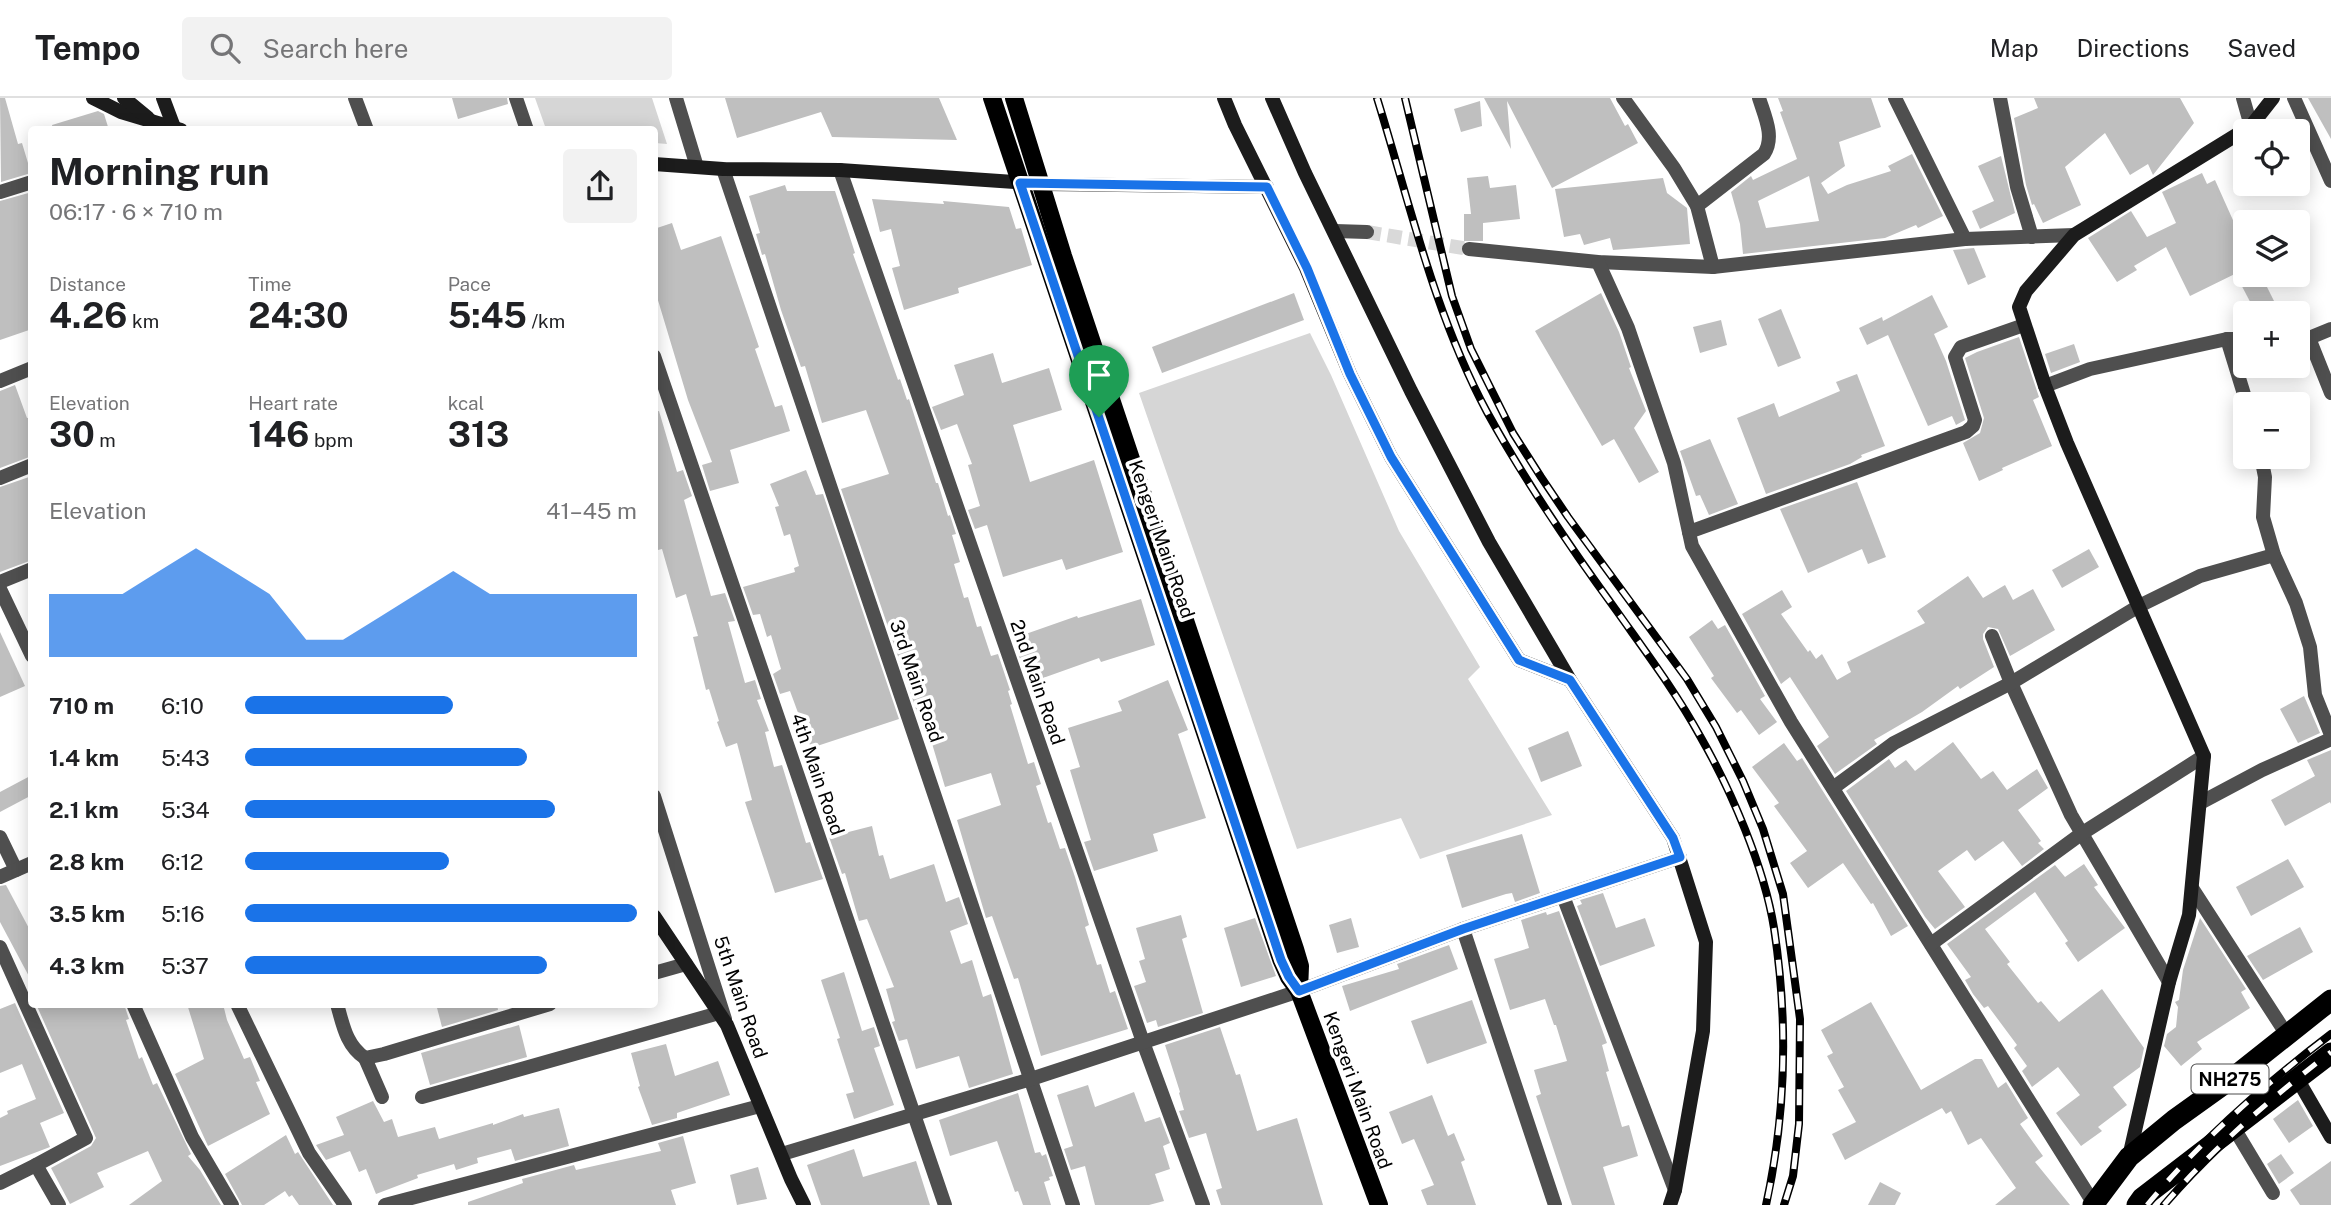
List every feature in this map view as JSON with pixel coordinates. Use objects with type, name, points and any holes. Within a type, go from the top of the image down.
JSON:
[{"type":"highway","name":"NH275","points":[[2093,1205],[2129,1157],[2331,1000]]},
{"type":"highway","name":"NH275","points":[[2137,1205],[2150,1191],[2331,1053]]},
{"type":"main road","name":"Kengeri Main Road","points":[[992,98],[1281,960],[1299,991],[1379,1205]]},
{"type":"main road","name":"Kengeri Main Road","points":[[1014,98],[1076,294],[1295,949],[1300,966],[1299,991]]},
{"type":"street","points":[[93,98],[121,112],[168,126]]},
{"type":"street","points":[[124,98],[152,121]]},
{"type":"street","points":[[163,98],[176,126]]},
{"type":"street","points":[[355,98],[366,126]]},
{"type":"street","points":[[516,98],[526,126]]},
{"type":"street","points":[[676,98],[697,167]]},
{"type":"street","points":[[1224,98],[1307,268],[1350,374],[1391,457],[1519,660],[1570,680]]},
{"type":"street","points":[[1272,98],[1305,173],[1410,391],[1483,530],[1570,680],[1673,838],[1680,857],[1706,942],[1703,1031],[1675,1190],[1670,1205]]},
{"type":"street","points":[[1623,98],[1674,168],[1697,206],[1713,267]]},
{"type":"street","points":[[1697,206],[1764,155],[1770,137],[1759,98]]},
{"type":"street","points":[[1895,98],[1965,239]]},
{"type":"street","points":[[2000,98],[2017,187],[2032,237]]},
{"type":"street","points":[[2243,98],[2249,119]]},
{"type":"street","points":[[2256,119],[2273,98]]},
{"type":"street","points":[[2294,98],[2331,181]]},
{"type":"street","points":[[2129,1157],[2169,982],[2189,915],[2204,756],[2067,443],[2045,386],[2020,307],[2026,291],[2074,235],[2233,137]]},
{"type":"street","points":[[658,164],[723,169],[840,170],[1042,184],[1267,187]]},
{"type":"street","name":"3rd Main Road","points":[[723,169],[1073,1205]]},
{"type":"street","name":"2nd Main Road","points":[[840,170],[1143,1042],[1203,1205]]},
{"type":"street","points":[[0,192],[28,183]]},
{"type":"street","points":[[1335,231],[1367,232]]},
{"type":"street","points":[[1469,248],[1598,262],[1713,267],[1965,239],[2074,235]]},
{"type":"street","points":[[1598,262],[1628,328],[1674,463],[1692,546],[1791,722],[2093,1205]]},
{"type":"street","points":[[1689,532],[1966,432],[1975,420],[1955,357],[1961,347],[2024,325]]},
{"type":"street","points":[[2310,336],[2331,329]]},
{"type":"street","points":[[2227,339],[2243,392]]},
{"type":"street","points":[[2045,386],[2090,369],[2233,339]]},
{"type":"street","points":[[2310,352],[2331,393]]},
{"type":"street","name":"4th Main Road","points":[[658,368],[945,1205]]},
{"type":"street","points":[[0,381],[28,370]]},
{"type":"street","points":[[0,478],[28,467]]},
{"type":"street","points":[[2200,803],[2331,737],[2315,695],[2310,647],[2297,603],[2274,555],[2263,517],[2263,469]]},
{"type":"street","points":[[1833,788],[1894,743],[2011,683],[2139,606],[2200,576],[2274,555]]},
{"type":"street","points":[[0,582],[28,571]]},
{"type":"street","points":[[0,589],[28,648]]},
{"type":"street","points":[[1992,636],[2081,834],[2169,982]]},
{"type":"street","points":[[1931,944],[2081,834],[2204,756]]},
{"type":"street","name":"5th Main Road","points":[[658,809],[723,1019],[803,1205]]},
{"type":"street","points":[[0,837],[16,870]]},
{"type":"street","points":[[782,1154],[1031,1079],[1299,991],[1463,929],[1680,857]]},
{"type":"street","points":[[0,877],[28,865]]},
{"type":"street","points":[[2192,888],[2287,1035]]},
{"type":"street","points":[[1563,896],[1675,1190]]},
{"type":"street","points":[[422,1097],[723,1019],[658,922]]},
{"type":"street","points":[[1463,929],[1555,1205]]},
{"type":"street","points":[[658,934],[673,943]]},
{"type":"street","points":[[0,947],[86,1138],[0,1183]]},
{"type":"street","points":[[658,972],[686,964]]},
{"type":"street","points":[[135,1008],[192,1137],[232,1205]]},
{"type":"street","points":[[239,1008],[309,1153],[345,1205]]},
{"type":"street","points":[[338,1008],[348,1039],[354,1050],[365,1058],[382,1097]]},
{"type":"street","points":[[365,1058],[537,1008]]},
{"type":"street","points":[[2298,1080],[2331,1137]]},
{"type":"street","points":[[384,1205],[760,1106]]},
{"type":"street","points":[[2234,1128],[2273,1193]]},
{"type":"street","points":[[36,1165],[59,1205]]},
{"type":"shaded area","points":[[535,98],[652,98],[667,144],[658,143],[658,126],[545,126]]},
{"type":"shaded area","points":[[1310,333],[1399,531],[1480,667],[1468,679],[1552,815],[1420,859],[1401,818],[1297,849],[1139,393]]},
{"type":"building","points":[[0,98],[5,98],[18,144],[22,143],[28,174],[1,182]]},
{"type":"building","points":[[452,98],[507,98],[508,104],[458,119]]},
{"type":"building","points":[[725,98],[939,98],[957,140],[832,137],[821,112],[737,138]]},
{"type":"building","points":[[1484,98],[1610,98],[1638,143],[1552,188],[1507,101],[1511,149]]},
{"type":"building","points":[[1778,98],[1871,98],[1881,127],[1839,142],[1845,166],[1821,183],[1828,194],[1891,171],[1888,166],[1912,154],[1943,216],[1918,228],[1916,225],[1885,238],[1743,254],[1740,224],[1731,192],[1751,176],[1753,180],[1797,159],[1780,112],[1783,111]],"holes":[[[1809,176],[1819,221],[1766,228],[1758,201]]]},
{"type":"building","points":[[2034,98],[2180,98],[2194,123],[2153,175],[2148,164],[2130,175],[2105,133],[2065,167],[2081,205],[2043,223],[2034,204],[2032,205],[2026,185],[2014,118],[2038,108]]},
{"type":"building","points":[[2308,98],[2331,98],[2331,139]]},
{"type":"building","points":[[1480,101],[1482,126],[1461,132],[1454,109]]},
{"type":"building","points":[[98,111],[104,114],[108,126],[52,126]]},
{"type":"building","points":[[2001,156],[2015,213],[1980,229],[1972,211],[1994,201],[1978,166]]},
{"type":"building","points":[[2202,173],[2207,184],[2215,180],[2233,220],[2233,275],[2190,296],[2166,247],[2134,266],[2137,270],[2117,282],[2088,238],[2131,211],[2147,237],[2176,223],[2162,192]]},
{"type":"building","points":[[1488,176],[1490,188],[1516,185],[1520,219],[1483,223],[1483,241],[1464,241],[1464,214],[1471,214],[1467,178]]},
{"type":"building","points":[[1663,178],[1667,193],[1687,208],[1690,244],[1613,250],[1610,238],[1584,245],[1580,234],[1564,237],[1555,189]]},
{"type":"building","points":[[785,185],[787,191],[835,191],[855,253],[853,254],[898,380],[900,379],[907,400],[909,399],[948,516],[950,515],[956,534],[952,535],[960,562],[954,564],[964,598],[968,597],[977,627],[981,626],[991,656],[998,654],[1010,690],[1010,705],[1028,764],[1034,762],[1041,784],[1036,786],[1048,823],[1051,822],[1060,849],[1065,848],[1075,877],[1089,925],[1085,927],[1097,965],[1101,964],[1110,993],[1115,991],[1128,1029],[1041,1056],[1018,978],[1014,979],[992,916],[986,918],[957,820],[1001,805],[991,773],[945,787],[922,710],[917,712],[841,489],[889,474],[866,410],[822,423],[805,366],[801,367],[781,310],[765,254],[762,255],[756,234],[760,233],[749,196]]},
{"type":"building","points":[[28,193],[28,330],[0,340],[0,201]]},
{"type":"building","points":[[872,199],[944,204],[943,201],[1009,207],[1016,229],[1021,228],[1032,265],[958,288],[959,293],[904,310],[892,268],[900,266],[891,229],[880,232]]},
{"type":"building","points":[[672,223],[681,250],[721,236],[759,347],[755,349],[775,407],[782,405],[790,431],[730,450],[739,483],[710,491],[702,465],[712,462],[688,400],[658,300],[658,228]]},
{"type":"building","points":[[1974,248],[1986,277],[1968,285],[1953,250]]},
{"type":"building","points":[[2242,287],[2267,287],[2274,301],[2250,301]]},
{"type":"building","points":[[1294,293],[1304,320],[1162,373],[1152,347]]},
{"type":"building","points":[[1601,293],[1619,332],[1631,367],[1629,368],[1646,411],[1634,428],[1659,472],[1639,483],[1614,439],[1602,446],[1535,331]]},
{"type":"building","points":[[1932,295],[1948,327],[1934,334],[1946,361],[1965,420],[1956,425],[1952,416],[1928,426],[1888,335],[1867,345],[1859,328],[1882,317],[1883,321]]},
{"type":"building","points":[[1781,309],[1801,358],[1778,367],[1758,319]]},
{"type":"building","points":[[1721,320],[1727,345],[1700,353],[1693,327]]},
{"type":"building","points":[[2019,337],[2039,397],[2033,400],[2052,446],[1979,481],[1963,443],[1980,433],[1984,418],[1965,358]]},
{"type":"building","points":[[2074,344],[2080,362],[2051,373],[2045,354]]},
{"type":"building","points":[[993,353],[1002,383],[1049,368],[1062,410],[1013,425],[1030,482],[1094,460],[1123,552],[1066,570],[1062,559],[1003,577],[987,525],[975,529],[968,510],[980,506],[968,465],[972,464],[957,424],[941,430],[932,407],[964,395],[954,365]]},
{"type":"building","points":[[1857,374],[1885,446],[1861,455],[1862,457],[1850,464],[1766,494],[1737,418],[1774,403],[1779,417],[1840,391],[1836,382]]},
{"type":"building","points":[[15,385],[28,418],[28,458],[0,468],[0,391]]},
{"type":"building","points":[[658,411],[677,472],[683,470],[692,496],[684,500],[711,596],[725,593],[735,621],[728,622],[745,683],[755,680],[761,699],[757,700],[769,731],[765,732],[774,767],[782,765],[806,843],[810,842],[823,879],[775,893],[745,802],[752,800],[737,743],[726,747],[709,689],[706,690],[693,637],[698,636],[686,594],[676,598],[662,549],[658,550]]},
{"type":"building","points":[[1710,439],[1738,504],[1709,515],[1700,495],[1696,496],[1680,451]]},
{"type":"building","points":[[806,470],[816,495],[823,494],[899,719],[811,748],[790,691],[780,694],[773,674],[781,669],[771,635],[767,637],[760,614],[753,615],[743,587],[795,572],[794,568],[799,566],[790,534],[784,536],[775,507],[779,506],[770,484]]},
{"type":"building","points":[[28,477],[28,562],[0,572],[0,487]]},
{"type":"building","points":[[1857,482],[1886,557],[1868,564],[1862,549],[1808,573],[1780,509]]},
{"type":"building","points":[[2089,549],[2099,567],[2062,588],[2052,570]]},
{"type":"building","points":[[1968,576],[1983,598],[2005,585],[2013,600],[2033,589],[2055,630],[2010,656],[1998,629],[1988,627],[1983,639],[1994,667],[1960,689],[1958,686],[1922,712],[1874,740],[1877,744],[1835,774],[1817,746],[1829,737],[1790,677],[1781,684],[1742,614],[1782,590],[1792,607],[1781,614],[1808,652],[1810,650],[1816,659],[1822,654],[1837,680],[1851,672],[1847,662],[1925,623],[1917,611]]},
{"type":"building","points":[[1141,599],[1155,645],[1101,662],[1099,658],[1029,683],[1016,648],[1023,646],[1020,636],[1077,616],[1078,618]]},
{"type":"building","points":[[1712,620],[1718,629],[1725,625],[1765,696],[1760,699],[1777,722],[1759,735],[1741,710],[1737,713],[1711,678],[1714,676],[1689,637]]},
{"type":"building","points":[[0,632],[25,686],[0,697]]},
{"type":"building","points":[[1168,680],[1188,730],[1178,734],[1206,818],[1153,834],[1158,851],[1094,871],[1084,842],[1091,840],[1070,770],[1080,767],[1068,728],[1122,711],[1118,701]]},
{"type":"building","points":[[2304,696],[2320,733],[2298,743],[2280,709]]},
{"type":"building","points":[[1568,731],[1582,766],[1541,782],[1528,748]]},
{"type":"building","points":[[1953,742],[1981,779],[1993,771],[2007,790],[2037,769],[2048,788],[2018,810],[2044,849],[2022,866],[2003,841],[1975,861],[1967,850],[1938,871],[1965,907],[1935,929],[1846,791],[1889,759],[1895,768],[1906,760],[1915,771]]},
{"type":"building","points":[[1784,743],[1797,761],[1802,758],[1908,926],[1891,936],[1873,903],[1871,904],[1843,863],[1808,888],[1790,863],[1807,851],[1774,806],[1779,803],[1752,767]]},
{"type":"building","points":[[2331,750],[2331,804],[2330,802],[2285,826],[2271,800],[2315,776],[2307,760]]},
{"type":"building","points":[[28,777],[28,797],[0,812],[0,792]]},
{"type":"building","points":[[872,826],[879,856],[883,855],[890,879],[934,864],[946,902],[959,897],[968,924],[950,931],[961,964],[972,960],[983,997],[991,994],[1013,1074],[969,1088],[959,1056],[916,1069],[907,1039],[899,1041],[892,1022],[895,1021],[886,989],[894,987],[867,919],[859,921],[845,873],[842,874],[829,837]]},
{"type":"building","points":[[1522,834],[1540,893],[1515,902],[1512,893],[1506,894],[1462,908],[1446,855]]},
{"type":"building","points":[[2288,859],[2304,887],[2251,916],[2236,887]]},
{"type":"building","points":[[2084,864],[2098,885],[2094,887],[2125,928],[2078,962],[2065,943],[2068,941],[2035,892],[1985,929],[2010,962],[2007,964],[2038,1003],[2041,1001],[2059,1022],[2102,989],[2144,1048],[2140,1067],[2113,1087],[2127,1105],[2098,1127],[2102,1131],[2081,1146],[2056,1113],[2080,1095],[2058,1067],[2032,1087],[2022,1071],[2027,1066],[2014,1048],[2017,1045],[1988,1006],[1984,1008],[1973,994],[1965,980],[1971,977],[1947,944],[2055,865],[2065,877]]},
{"type":"building","points":[[6,885],[28,926],[28,974],[0,922],[0,886]]},
{"type":"building","points":[[1603,893],[1616,928],[1645,918],[1655,946],[1600,966],[1577,906],[1582,904],[1580,900]]},
{"type":"building","points":[[1559,911],[1607,1043],[1602,1045],[1609,1071],[1606,1072],[1622,1127],[1629,1125],[1638,1156],[1603,1167],[1615,1205],[1572,1205],[1536,1096],[1541,1094],[1534,1070],[1567,1061],[1556,1025],[1545,999],[1510,1010],[1494,959],[1529,948],[1521,920]]},
{"type":"building","points":[[1181,915],[1187,937],[1182,939],[1203,1013],[1158,1027],[1156,1020],[1147,1023],[1134,986],[1146,982],[1139,961],[1145,959],[1136,928]]},
{"type":"building","points":[[1255,918],[1276,976],[1241,987],[1224,928]]},
{"type":"building","points":[[1351,918],[1359,947],[1337,953],[1329,925]]},
{"type":"building","points":[[2200,918],[2246,989],[2241,992],[2250,1008],[2197,1042],[2202,1049],[2181,1066],[2164,1046],[2167,1034],[2176,1027],[2178,1007],[2175,1002],[2179,1000],[2183,970]]},
{"type":"building","points":[[2300,927],[2313,952],[2263,980],[2247,956]]},
{"type":"building","points":[[1449,945],[1458,969],[1350,1011],[1342,986],[1399,969],[1397,964]]},
{"type":"building","points":[[844,972],[862,1031],[874,1027],[880,1046],[874,1048],[894,1105],[854,1119],[846,1094],[854,1092],[821,980]]},
{"type":"building","points":[[1472,1000],[1487,1043],[1427,1064],[1411,1021]]},
{"type":"building","points":[[1871,1002],[1921,1090],[1975,1059],[1982,1059],[1998,1088],[2006,1082],[2028,1118],[2020,1124],[2043,1156],[2035,1162],[2070,1205],[1995,1205],[2016,1188],[1981,1138],[1968,1145],[1951,1111],[1946,1114],[1942,1108],[1845,1160],[1832,1134],[1856,1122],[1838,1090],[1844,1087],[1827,1056],[1833,1053],[1821,1030]]},
{"type":"building","points":[[15,1003],[64,1113],[40,1123],[50,1147],[0,1166],[0,1118],[8,1114],[7,1111],[36,1099],[22,1064],[0,1073],[0,1009]]},
{"type":"building","points":[[38,1008],[125,1008],[129,1019],[126,1020],[139,1059],[142,1057],[153,1085],[157,1083],[191,1154],[188,1156],[200,1170],[221,1205],[129,1205],[162,1181],[148,1151],[97,1173],[104,1187],[70,1204],[51,1168],[91,1146],[96,1138]]},
{"type":"building","points":[[188,1008],[224,1008],[244,1059],[250,1057],[260,1081],[256,1082],[270,1114],[208,1146],[175,1074],[204,1059]]},
{"type":"building","points":[[437,1008],[498,1008],[498,1010],[442,1027]]},
{"type":"building","points":[[519,1025],[527,1057],[430,1085],[421,1053]]},
{"type":"building","points":[[1220,1027],[1236,1075],[1240,1074],[1257,1131],[1297,1118],[1323,1205],[1221,1205],[1216,1190],[1222,1188],[1206,1133],[1189,1138],[1179,1111],[1184,1110],[1165,1045]]},
{"type":"building","points":[[666,1044],[675,1076],[718,1061],[730,1095],[677,1113],[677,1118],[652,1125],[638,1087],[640,1086],[631,1053]]},
{"type":"building","points":[[1088,1085],[1095,1107],[1134,1092],[1145,1122],[1160,1117],[1170,1143],[1163,1146],[1170,1169],[1155,1174],[1164,1201],[1149,1205],[1095,1205],[1085,1166],[1071,1170],[1064,1149],[1073,1146],[1057,1095]]},
{"type":"building","points":[[1018,1093],[1035,1153],[1040,1152],[1042,1156],[1046,1154],[1053,1176],[1044,1182],[1051,1205],[1023,1205],[1018,1191],[1015,1192],[997,1141],[950,1156],[939,1120]]},
{"type":"building","points":[[1432,1095],[1448,1136],[1454,1133],[1465,1160],[1461,1162],[1476,1205],[1427,1205],[1421,1190],[1434,1185],[1414,1139],[1402,1144],[1389,1112]]},
{"type":"building","points":[[2298,1100],[2313,1126],[2289,1143],[2273,1119]]},
{"type":"building","points":[[373,1101],[384,1122],[392,1119],[398,1137],[435,1127],[439,1139],[523,1114],[524,1117],[559,1108],[569,1146],[515,1161],[511,1149],[477,1158],[478,1163],[456,1170],[454,1164],[417,1175],[418,1178],[376,1194],[366,1169],[359,1172],[350,1151],[326,1160],[316,1145],[344,1135],[336,1117]]},
{"type":"building","points":[[286,1135],[295,1154],[298,1152],[333,1205],[299,1205],[292,1195],[289,1197],[285,1191],[264,1205],[242,1205],[225,1174]]},
{"type":"building","points":[[683,1136],[696,1183],[671,1190],[676,1205],[468,1205],[468,1202],[523,1183],[522,1179],[574,1165],[576,1170],[661,1151],[658,1143]]},
{"type":"building","points":[[854,1149],[863,1177],[916,1161],[930,1205],[821,1205],[807,1165]]},
{"type":"building","points":[[2281,1154],[2294,1173],[2279,1184],[2267,1164]]},
{"type":"building","points":[[2331,1161],[2331,1205],[2300,1205],[2290,1190]]},
{"type":"building","points":[[758,1167],[767,1199],[737,1205],[730,1175]]},
{"type":"building","points":[[1880,1182],[1901,1193],[1895,1205],[1868,1205]]},
{"type":"tunnel","points":[[1367,232],[1469,249]]},
{"type":"railway","points":[[1377,98],[1438,297],[1468,374],[1487,412],[1548,513],[1691,720],[1723,780],[1763,879],[1774,928],[1783,1032],[1778,1136],[1766,1205]]},
{"type":"railway","points":[[1405,98],[1452,296],[1471,349],[1513,433],[1541,477],[1687,679],[1716,727],[1763,829],[1783,894],[1800,1019],[1799,1124],[1793,1176],[1784,1205]]},
{"type":"railway","points":[[2147,1205],[2189,1158],[2234,1114],[2331,1034]]},
{"type":"railway","points":[[2164,1205],[2244,1124],[2331,1052]]},
{"type":"route","points":[[1020,183],[1267,187],[1307,268],[1350,374],[1391,457],[1519,660],[1570,680],[1673,838],[1680,857],[1463,929],[1299,991],[1281,960],[1099,417],[1020,183]]}]
